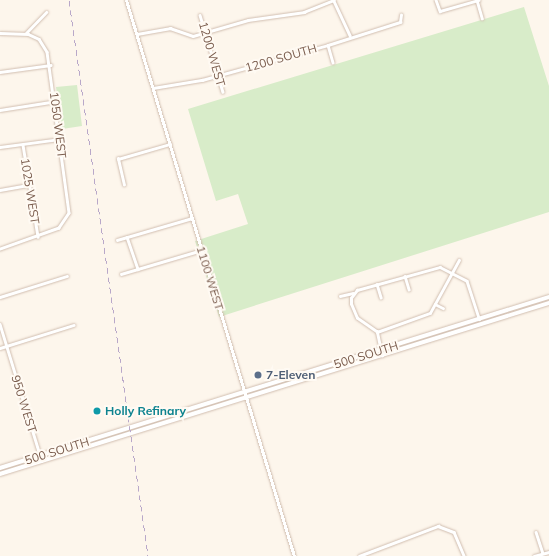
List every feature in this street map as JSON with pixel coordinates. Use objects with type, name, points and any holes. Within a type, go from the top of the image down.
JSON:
[{"type":"main road","name":"500 SOUTH","points":[[0,468],[549,298]]},
{"type":"main road","name":"500 SOUTH","points":[[0,474],[549,303]]},
{"type":"street","name":"1100 WEST","points":[[126,0],[294,556]]},
{"type":"street","points":[[137,34],[170,28],[182,35],[206,32],[248,20],[304,12],[334,0],[350,36]]},
{"type":"street","points":[[436,0],[440,11],[477,0],[482,18]]},
{"type":"street","points":[[0,33],[27,33],[46,12]]},
{"type":"street","name":"1200 WEST","points":[[200,15],[223,92]]},
{"type":"street","name":"1200 SOUTH","points":[[153,88],[218,76],[328,45],[350,36],[400,22],[401,15]]},
{"type":"street","name":"1050 WEST","points":[[27,33],[45,46],[50,65],[56,101],[69,213],[64,224],[38,237]]},
{"type":"street","points":[[328,45],[332,62]]},
{"type":"street","points":[[0,72],[50,65]]},
{"type":"street","points":[[0,110],[56,101]]},
{"type":"street","points":[[0,147],[60,139]]},
{"type":"street","points":[[124,185],[118,159],[170,144]]},
{"type":"street","name":"1025 WEST","points":[[23,145],[28,185],[38,237]]},
{"type":"street","points":[[0,190],[28,185]]},
{"type":"street","points":[[117,240],[192,218]]},
{"type":"street","points":[[0,249],[38,237]]},
{"type":"street","points":[[127,237],[138,269]]},
{"type":"street","points":[[121,274],[202,250]]},
{"type":"street","points":[[377,332],[426,315],[435,304],[459,260]]},
{"type":"street","points":[[340,296],[354,293],[377,284],[434,267],[452,273],[467,281],[479,319]]},
{"type":"street","points":[[0,297],[68,276]]},
{"type":"street","points":[[405,276],[409,289]]},
{"type":"street","points":[[377,284],[381,297]]},
{"type":"street","points":[[354,293],[351,304],[357,318],[377,332],[382,356]]},
{"type":"street","points":[[435,304],[443,308]]},
{"type":"street","name":"950 WEST","points":[[0,324],[42,461]]},
{"type":"street","points":[[0,348],[74,325]]},
{"type":"street","points":[[359,556],[438,526],[454,532],[464,556]]},
{"type":"street","points":[[536,532],[543,553]]},
{"type":"street","points":[[534,556],[549,552]]},
{"type":"green space","points":[[524,7],[549,86],[549,212],[219,317],[195,241],[248,224],[238,194],[216,201],[188,109]]},
{"type":"green space","points":[[77,85],[82,126],[62,129],[56,87]]},
{"type":"railway","points":[[69,0],[148,556]]},
{"type":"place","name":"7-Eleven","points":[[258,375]]},
{"type":"place","name":"Holly Refinary","points":[[97,411]]}]
